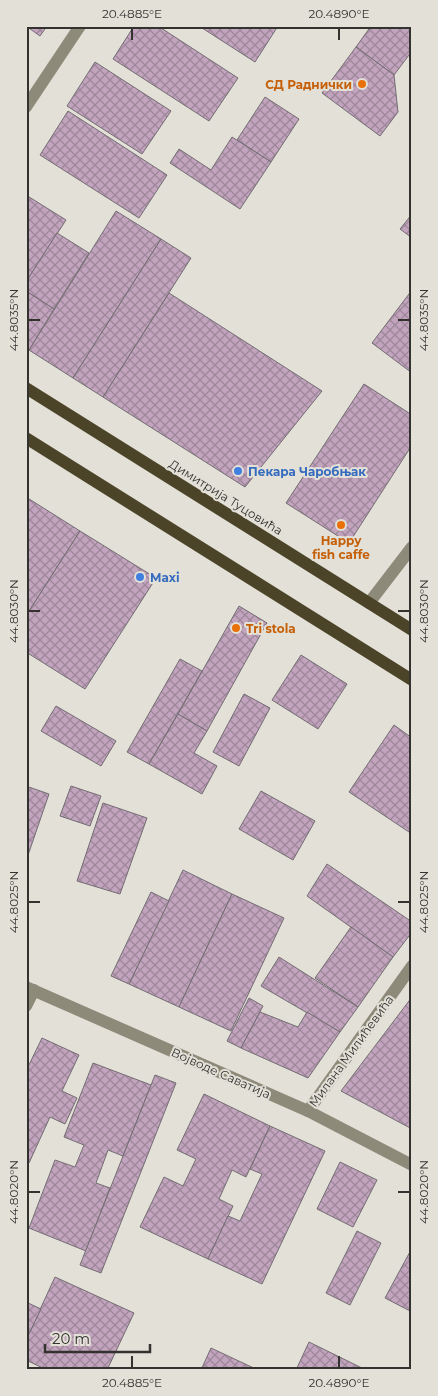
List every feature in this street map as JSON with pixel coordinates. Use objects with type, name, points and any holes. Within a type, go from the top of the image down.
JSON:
[{"type":"main road","name":"Димитрија Туцовића","points":[[26,388],[412,630]]},
{"type":"main road","points":[[26,438],[412,680]]},
{"type":"street","points":[[26,107],[80,26]]},
{"type":"street","points":[[369,603],[412,547]]},
{"type":"street","name":"Милана Милићевића","points":[[308,1111],[412,966]]},
{"type":"street","points":[[26,1006],[30,989]]},
{"type":"street","name":"Војводе Саватија","points":[[30,989],[308,1111],[412,1165]]},
{"type":"building","points":[[26,26],[47,26],[40,36]]},
{"type":"building","points":[[134,26],[158,26],[238,78],[209,121],[113,59]]},
{"type":"building","points":[[199,26],[278,26],[255,62]]},
{"type":"building","points":[[371,26],[412,26],[412,51],[394,75],[356,47]]},
{"type":"building","name":"СД Раднички","points":[[356,47],[394,75],[398,112],[380,136],[322,93]]},
{"type":"building","points":[[95,62],[171,111],[142,154],[67,106]]},
{"type":"building","points":[[265,97],[299,119],[271,162],[237,140]]},
{"type":"building","points":[[68,111],[167,175],[139,218],[40,155]]},
{"type":"building","points":[[232,137],[271,162],[240,209],[170,163],[179,149],[211,170]]},
{"type":"building","points":[[26,195],[66,220],[26,282]]},
{"type":"building","points":[[116,211],[161,239],[73,378],[29,350]]},
{"type":"building","points":[[412,214],[412,238],[400,229]]},
{"type":"building","points":[[57,233],[89,253],[54,309],[26,291],[26,282]]},
{"type":"building","points":[[161,239],[191,258],[103,397],[73,378]]},
{"type":"building","points":[[412,290],[412,373],[372,343]]},
{"type":"building","points":[[26,291],[54,309],[29,350],[26,349]]},
{"type":"building","points":[[169,293],[322,391],[245,487],[103,397]]},
{"type":"building","points":[[364,384],[412,415],[412,445],[349,543],[286,503]]},
{"type":"building","points":[[26,497],[80,531],[26,616]]},
{"type":"building","points":[[80,531],[156,578],[85,689],[26,652],[26,616]]},
{"type":"building","points":[[239,606],[267,623],[207,731],[178,714]]},
{"type":"building","points":[[301,655],[347,684],[318,729],[272,700]]},
{"type":"building","points":[[180,659],[202,671],[149,764],[127,752]]},
{"type":"building","points":[[244,694],[270,708],[239,766],[213,752]]},
{"type":"building","points":[[56,706],[116,741],[101,766],[41,731]]},
{"type":"building","points":[[178,714],[207,731],[194,753],[217,766],[202,794],[149,764]]},
{"type":"building","points":[[394,725],[412,738],[412,834],[349,792]]},
{"type":"building","points":[[26,786],[49,794],[26,861]]},
{"type":"building","points":[[71,786],[101,796],[90,826],[60,816]]},
{"type":"building","points":[[261,791],[315,821],[293,860],[239,829]]},
{"type":"building","points":[[103,803],[147,818],[120,894],[77,881]]},
{"type":"building","points":[[327,864],[412,922],[412,932],[393,957],[307,896]]},
{"type":"building","points":[[183,870],[232,894],[179,1007],[129,984]]},
{"type":"building","points":[[151,892],[169,901],[129,984],[111,976]]},
{"type":"building","points":[[232,894],[284,918],[231,1031],[179,1007]]},
{"type":"building","points":[[351,927],[393,957],[358,1007],[315,978]]},
{"type":"building","points":[[279,957],[358,1007],[340,1032],[261,986]]},
{"type":"building","points":[[412,997],[412,1129],[341,1091]]},
{"type":"building","points":[[249,998],[263,1006],[241,1048],[227,1041]]},
{"type":"building","points":[[260,1012],[298,1027],[307,1012],[340,1032],[308,1078],[241,1048]]},
{"type":"building","points":[[42,1038],[79,1055],[62,1091],[77,1098],[65,1124],[50,1117],[29,1163],[26,1162],[26,1071]]},
{"type":"building","points":[[93,1063],[151,1085],[123,1156],[108,1150],[96,1183],[110,1188],[86,1251],[29,1228],[55,1160],[75,1167],[84,1145],[64,1137]]},
{"type":"building","points":[[155,1075],[176,1083],[101,1273],[80,1265]]},
{"type":"building","points":[[204,1094],[270,1126],[246,1177],[232,1170],[219,1199],[233,1206],[208,1259],[140,1227],[164,1177],[183,1186],[196,1159],[177,1150]]},
{"type":"building","points":[[270,1126],[325,1151],[262,1284],[208,1259],[228,1216],[240,1221],[262,1174],[250,1169]]},
{"type":"building","points":[[340,1162],[377,1180],[353,1227],[317,1209]]},
{"type":"building","points":[[357,1231],[381,1243],[350,1305],[326,1293]]},
{"type":"building","points":[[412,1248],[412,1312],[385,1298]]},
{"type":"building","points":[[55,1277],[134,1313],[107,1370],[47,1370],[26,1360],[26,1340]]},
{"type":"building","points":[[26,1302],[41,1309],[26,1340]]},
{"type":"building","points":[[309,1342],[364,1369],[296,1370]]},
{"type":"building","points":[[211,1348],[258,1370],[201,1370]]},
{"type":"place","name":"СД Раднички","points":[[362,84]]},
{"type":"place","name":"Пекара Чаробњак","points":[[238,471]]},
{"type":"place","name":"Happy fish caffe","points":[[341,525]]},
{"type":"place","name":"Maxi","points":[[140,577]]},
{"type":"place","name":"Tri stola","points":[[236,628]]}]
